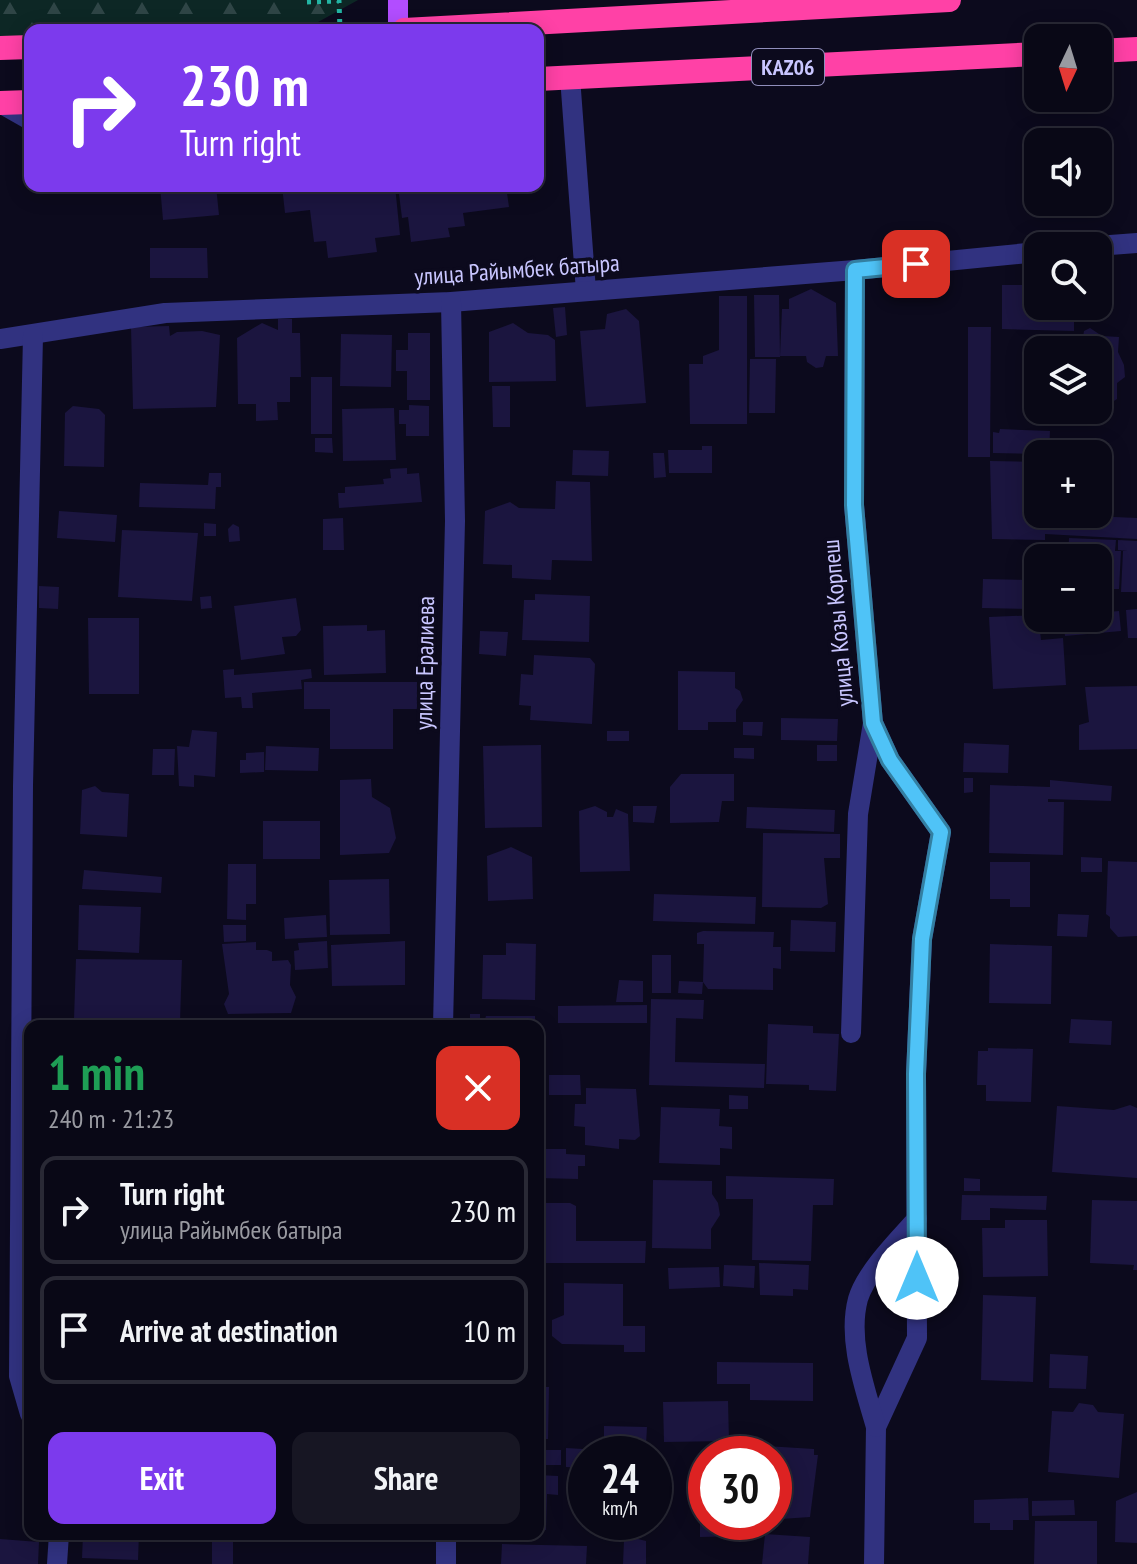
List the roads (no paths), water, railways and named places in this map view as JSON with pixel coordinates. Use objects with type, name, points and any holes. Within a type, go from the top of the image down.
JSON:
[{"type":"highway","points":[[513,24],[949,0]]},
{"type":"highway","points":[[0,48],[24,47]]},
{"type":"highway","points":[[1112,50],[1137,49]]},
{"type":"highway","name":"KАZ06","points":[[544,79],[1024,55]]},
{"type":"highway","points":[[0,103],[24,102]]},
{"type":"main road","points":[[398,0],[398,24]]},
{"type":"street","points":[[570,77],[586,291]]},
{"type":"street","points":[[0,103],[24,117]]},
{"type":"street","points":[[1112,245],[1137,243]]},
{"type":"street","name":"улица Райымбек батыра","points":[[0,339],[165,313],[247,307],[329,308],[451,302],[1024,253]]},
{"type":"street","name":"улица Козы Корпеш","points":[[855,270],[854,505],[873,723],[890,760],[941,832],[922,939],[916,1074],[917,1338],[876,1427],[874,1564]]},
{"type":"street","name":"улица Ералиева","points":[[443,1020],[455,521],[451,302]]},
{"type":"street","points":[[24,1393],[19,1376],[19,1115],[33,336]]},
{"type":"street","points":[[851,1033],[851,939],[861,792],[873,723]]},
{"type":"street","points":[[861,792],[887,775],[905,780]]},
{"type":"street","points":[[876,1427],[856,1346],[858,1298],[884,1256],[917,1219]]},
{"type":"street","points":[[57,1564],[59,1540]]},
{"type":"street","points":[[446,1540],[446,1564]]}]
